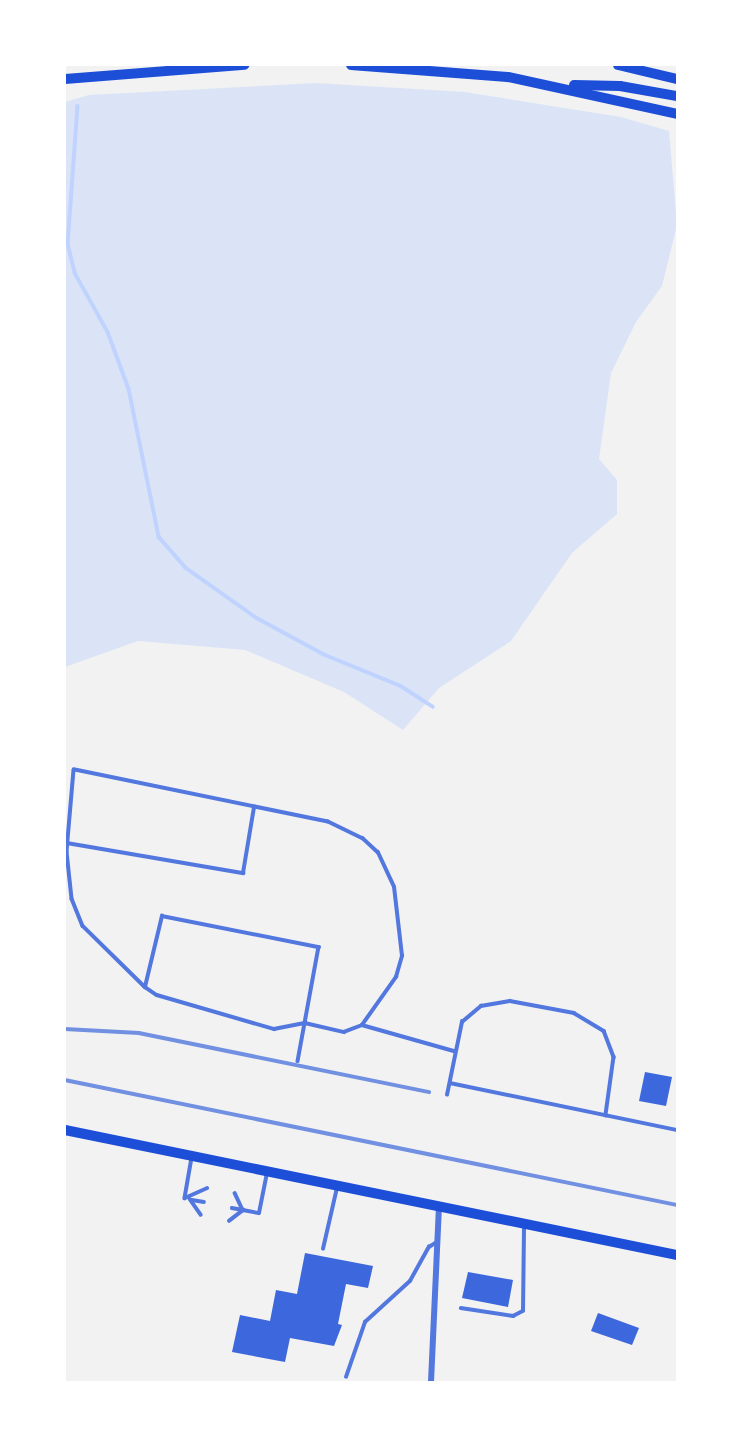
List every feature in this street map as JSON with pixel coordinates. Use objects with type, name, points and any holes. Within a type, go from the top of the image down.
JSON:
[{"type":"main road","points":[[65,79],[244,65]]},
{"type":"main road","points":[[351,65],[549,85],[620,86],[677,96]]},
{"type":"main road","points":[[618,65],[677,79]]},
{"type":"main road","points":[[549,85],[677,114]]},
{"type":"main road","points":[[65,1130],[677,1255]]},
{"type":"street","points":[[431,1382],[439,1207]]},
{"type":"lane","points":[[74,770],[254,807],[342,827],[363,839],[387,867],[399,908],[402,956],[391,985],[362,1025],[344,1032],[305,1023],[274,1029],[181,1003],[145,987],[83,926],[67,873],[74,770]]},
{"type":"lane","points":[[67,843],[243,873],[254,807]]},
{"type":"lane","points":[[145,987],[162,916],[319,947],[298,1060]]},
{"type":"lane","points":[[447,1095],[454,1051],[469,1014],[494,1002],[586,1017],[604,1031],[612,1049],[606,1115]]},
{"type":"lane","points":[[362,1025],[454,1051]]},
{"type":"lane","points":[[449,1083],[677,1130]]},
{"type":"lane","points":[[192,1156],[185,1198],[204,1202]]},
{"type":"lane","points":[[232,1208],[259,1213],[267,1172]]},
{"type":"lane","points":[[323,1249],[337,1186]]},
{"type":"lane","points":[[190,1199],[207,1188]]},
{"type":"lane","points":[[234,1193],[243,1210]]},
{"type":"lane","points":[[190,1199],[201,1215]]},
{"type":"lane","points":[[229,1221],[243,1210]]},
{"type":"lane","points":[[461,1308],[513,1316],[523,1311],[524,1224]]},
{"type":"lane","points":[[346,1377],[365,1322],[410,1281],[429,1247],[439,1240]]},
{"type":"shaded area","points":[[316,83],[465,92],[621,117],[669,131],[677,225],[662,286],[636,322],[611,373],[599,459],[617,480],[617,514],[572,553],[511,641],[439,688],[403,730],[344,692],[245,650],[138,641],[65,667],[65,102],[89,95]]},
{"type":"building","points":[[645,1072],[672,1077],[666,1106],[639,1101]]},
{"type":"building","points":[[305,1253],[373,1266],[368,1288],[346,1284],[338,1324],[342,1325],[334,1346],[290,1338],[285,1362],[232,1352],[240,1315],[270,1321],[276,1290],[297,1294]]},
{"type":"building","points":[[468,1272],[513,1280],[508,1307],[462,1298]]},
{"type":"building","points":[[598,1313],[639,1328],[632,1345],[591,1331]]},
{"type":"waterway","points":[[78,106],[68,244],[75,273],[108,332],[129,389],[159,537],[186,568],[257,618],[323,654],[401,686],[433,707]]},
{"type":"railway","points":[[65,1029],[139,1033],[429,1092]]},
{"type":"railway","points":[[65,1080],[677,1205]]}]
